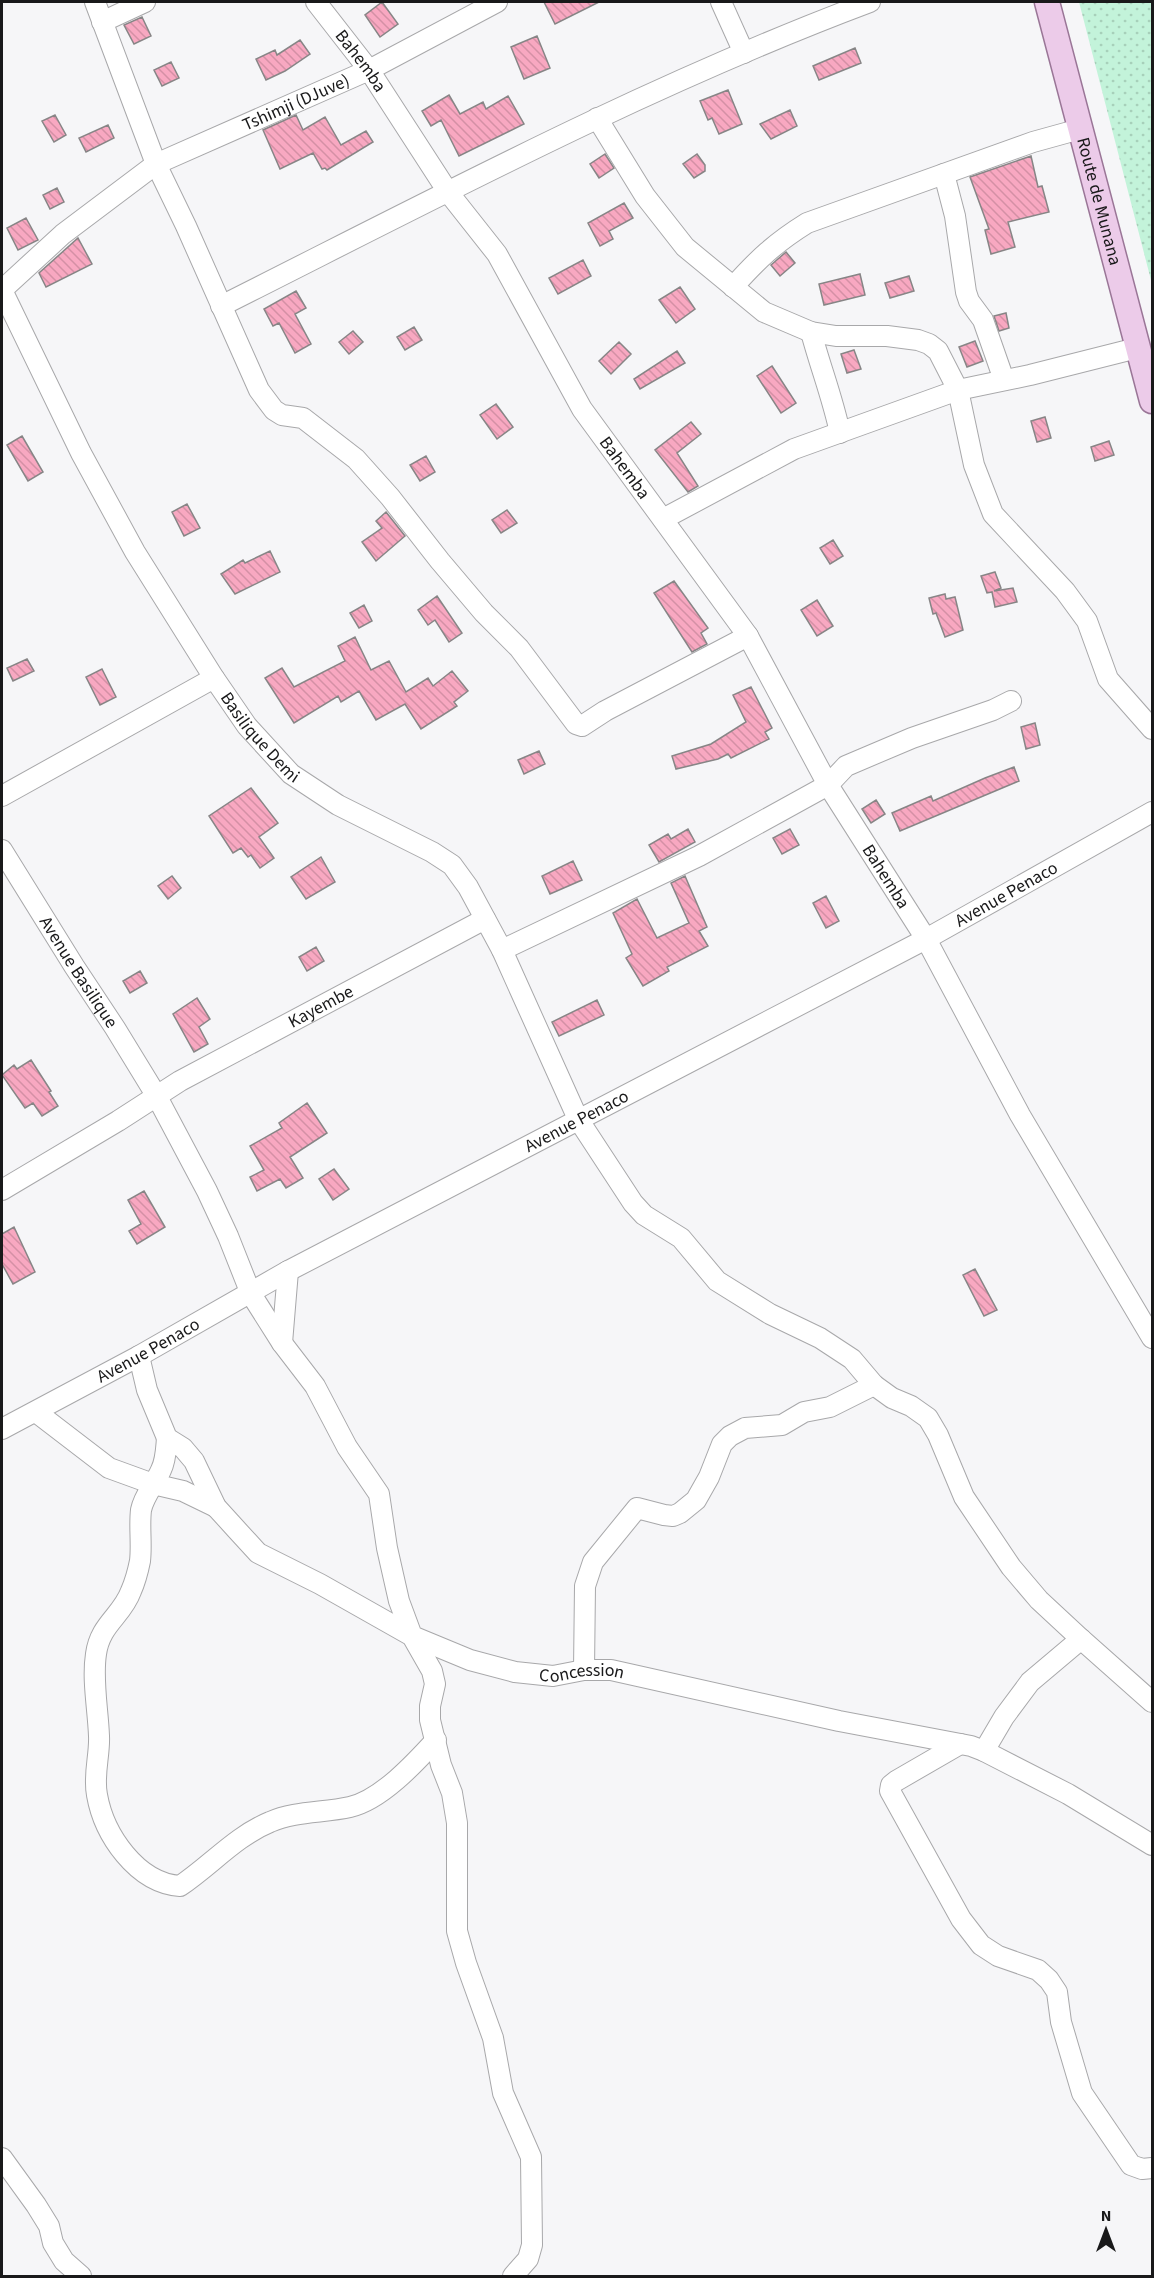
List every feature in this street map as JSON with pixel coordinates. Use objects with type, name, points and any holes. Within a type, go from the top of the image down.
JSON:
[{"type":"main road","name":"Route de Munana","points":[[1047,2],[1152,401]]},
{"type":"street","points":[[95,2],[156,165],[186,226],[241,353],[269,405],[282,415],[303,418],[356,459],[477,604],[519,648],[579,726],[748,636]]},
{"type":"street","points":[[102,22],[145,2]]},
{"type":"street","name":"Bahemba","points":[[316,2],[369,70],[448,192],[497,254],[582,410],[748,636],[828,785],[926,939],[1020,1115],[1152,1338]]},
{"type":"street","name":"Tshimji (DJuve)","points":[[2,290],[63,234],[156,165],[369,70],[497,2]]},
{"type":"street","points":[[721,2],[744,53]]},
{"type":"street","points":[[221,306],[597,118],[792,31],[870,2]]},
{"type":"street","points":[[597,118],[645,196],[685,247],[764,312],[811,332],[836,336],[887,336],[918,340],[938,351],[958,390],[974,465],[993,514],[1065,591],[1087,621],[1108,679],[1152,729]]},
{"type":"street","points":[[733,287],[770,248],[807,223],[1033,142],[1080,129]]},
{"type":"street","points":[[944,174],[955,216],[966,292],[969,301],[983,320],[1004,380]]},
{"type":"street","name":"Basilique Demi","points":[[2,290],[81,453],[135,552],[247,726],[291,774],[338,805],[432,852],[452,865],[468,887],[502,950],[578,1119],[633,1203],[644,1215],[681,1238],[717,1281],[770,1314],[820,1338],[852,1359],[874,1385],[892,1398],[912,1406],[928,1418],[938,1435],[964,1497],[1011,1567],[1039,1600],[1152,1702]]},
{"type":"street","points":[[811,332],[820,368],[832,397],[840,433]]},
{"type":"street","points":[[663,519],[794,449],[958,390],[1030,375],[1137,348]]},
{"type":"street","points":[[2,796],[214,678]]},
{"type":"street","points":[[502,950],[699,856],[828,785],[846,766],[912,738],[993,710],[1011,701]]},
{"type":"street","name":"Avenue Penaco","points":[[2,1430],[251,1294],[288,1271],[926,939],[1152,812]]},
{"type":"street","name":"Avenue Basilique","points":[[2,850],[156,1095],[207,1191],[251,1294]]},
{"type":"street","name":"Kayembe","points":[[2,1190],[118,1121],[156,1095],[485,919]]},
{"type":"street","points":[[282,1343],[288,1271]]},
{"type":"street","points":[[251,1294],[282,1343],[315,1386],[347,1447],[380,1494],[387,1548],[399,1601],[412,1636],[432,1671],[435,1684],[430,1706],[430,1720],[441,1765],[452,1792],[457,1823],[457,1931],[493,2038],[503,2093],[531,2157],[532,2245],[528,2259],[513,2277]]},
{"type":"street","points":[[139,1356],[147,1390],[167,1438],[162,1469],[145,1496],[141,1510],[140,1560],[133,1586],[117,1615],[107,1624],[96,1653],[99,1739],[97,1795],[110,1832],[135,1867],[168,1885],[180,1886],[233,1845],[267,1823],[290,1815],[324,1812],[369,1801],[420,1758],[436,1740]]},
{"type":"street","points":[[584,1670],[585,1586],[593,1562],[637,1508],[664,1515],[673,1516],[680,1513],[696,1500],[709,1477],[722,1444],[730,1436],[745,1428],[782,1425],[804,1412],[830,1407],[874,1385]]},
{"type":"street","points":[[36,1412],[109,1468],[153,1484],[183,1491],[216,1507]]},
{"type":"street","points":[[167,1438],[183,1448],[194,1461],[216,1507]]},
{"type":"street","name":"Concession","points":[[216,1507],[258,1553],[320,1584],[412,1636],[470,1660],[515,1672],[553,1676],[584,1670],[611,1670],[839,1721],[960,1744],[984,1751],[1068,1794],[1152,1845]]},
{"type":"street","points":[[984,1751],[1004,1717],[1030,1682],[1081,1639]]},
{"type":"street","points":[[960,1744],[896,1781],[891,1785],[890,1791],[961,1919],[981,1945],[998,1956],[1038,1970],[1057,1992],[1061,2022],[1082,2093],[1131,2165],[1142,2169],[1152,2168]]},
{"type":"street","points":[[2,2158],[49,2226],[52,2243],[64,2261],[81,2277]]},
{"type":"green space","points":[[1079,2],[1152,2],[1152,284]]},
{"type":"building","points":[[382,2],[398,24],[380,37],[365,15]]},
{"type":"building","points":[[544,2],[599,2],[555,24]]},
{"type":"building","points":[[142,17],[151,36],[134,44],[124,25]]},
{"type":"building","points":[[537,36],[550,68],[524,79],[511,47]]},
{"type":"building","points":[[300,40],[310,54],[285,71],[266,80],[256,59],[275,50],[277,55]]},
{"type":"building","points":[[855,48],[861,63],[819,80],[813,66]]},
{"type":"building","points":[[171,62],[179,78],[162,86],[154,70]]},
{"type":"building","points":[[728,90],[742,124],[719,134],[712,118],[708,120],[700,101]]},
{"type":"building","points":[[449,95],[460,114],[483,102],[486,109],[508,96],[524,124],[459,156],[441,120],[431,126],[422,111]]},
{"type":"building","points":[[790,110],[797,126],[771,139],[760,124]]},
{"type":"building","points":[[55,115],[66,135],[54,142],[42,121]]},
{"type":"building","points":[[296,115],[303,130],[325,117],[341,145],[366,131],[373,142],[327,170],[322,169],[313,153],[280,169],[263,130]]},
{"type":"building","points":[[108,125],[114,138],[86,152],[79,138]]},
{"type":"building","points":[[605,154],[614,168],[599,178],[590,164]]},
{"type":"building","points":[[697,154],[705,165],[705,171],[694,178],[683,164]]},
{"type":"building","points":[[1031,156],[1038,187],[1042,186],[1049,212],[1008,222],[1015,247],[991,254],[985,230],[989,229],[970,177]]},
{"type":"building","points":[[57,188],[64,202],[50,209],[43,195]]},
{"type":"building","points":[[624,203],[633,218],[609,231],[613,239],[600,246],[588,223]]},
{"type":"building","points":[[26,218],[38,240],[18,250],[7,228]]},
{"type":"building","points":[[78,238],[92,264],[46,287],[39,273]]},
{"type":"building","points":[[786,252],[795,263],[780,276],[771,265]]},
{"type":"building","points":[[583,260],[591,276],[558,294],[549,278]]},
{"type":"building","points":[[860,274],[865,295],[824,305],[819,284]]},
{"type":"building","points":[[909,276],[914,291],[890,298],[885,283]]},
{"type":"building","points":[[680,287],[695,309],[676,323],[659,300]]},
{"type":"building","points":[[296,291],[306,308],[295,314],[311,344],[295,353],[279,323],[273,326],[264,309]]},
{"type":"building","points":[[1006,313],[1009,328],[999,331],[994,316]]},
{"type":"building","points":[[414,327],[422,340],[405,350],[397,337]]},
{"type":"building","points":[[353,331],[363,342],[349,354],[339,342]]},
{"type":"building","points":[[975,341],[983,361],[967,367],[959,347]]},
{"type":"building","points":[[619,342],[631,354],[611,374],[599,361]]},
{"type":"building","points":[[854,350],[861,369],[847,373],[841,354]]},
{"type":"building","points":[[677,351],[685,363],[640,389],[634,379]]},
{"type":"building","points":[[772,366],[796,403],[781,413],[757,376]]},
{"type":"building","points":[[496,404],[513,427],[497,439],[480,415]]},
{"type":"building","points":[[1045,417],[1051,438],[1037,442],[1031,421]]},
{"type":"building","points":[[691,422],[701,434],[677,453],[698,486],[688,492],[655,450]]},
{"type":"building","points":[[22,436],[43,472],[28,481],[7,445]]},
{"type":"building","points":[[1109,441],[1114,455],[1095,461],[1091,447]]},
{"type":"building","points":[[426,456],[435,472],[420,481],[410,465]]},
{"type":"building","points":[[187,504],[200,528],[184,536],[172,512]]},
{"type":"building","points":[[507,510],[517,523],[501,533],[492,520]]},
{"type":"building","points":[[386,512],[405,536],[376,561],[362,542],[382,528],[376,521]]},
{"type":"building","points":[[833,540],[843,556],[830,564],[820,548]]},
{"type":"building","points":[[270,551],[280,572],[235,594],[221,574],[243,560],[245,563]]},
{"type":"building","points":[[995,572],[1001,588],[994,591],[1013,588],[1017,602],[995,607],[992,592],[987,593],[981,576]]},
{"type":"building","points":[[674,581],[708,628],[701,633],[707,644],[692,652],[654,593]]},
{"type":"building","points":[[945,594],[946,599],[955,597],[963,630],[945,637],[936,613],[933,614],[929,598]]},
{"type":"building","points":[[437,596],[462,633],[449,642],[435,620],[428,625],[418,610]]},
{"type":"building","points":[[817,600],[833,626],[817,636],[801,610]]},
{"type":"building","points":[[364,605],[372,621],[359,628],[350,613]]},
{"type":"building","points":[[355,637],[371,670],[389,661],[406,692],[428,678],[433,686],[452,671],[468,691],[454,702],[457,706],[421,729],[405,704],[376,720],[359,691],[341,702],[338,696],[294,723],[265,678],[282,668],[294,687],[345,661],[338,646]]},
{"type":"building","points":[[27,659],[34,671],[13,681],[7,668]]},
{"type":"building","points":[[102,669],[116,697],[100,705],[86,677]]},
{"type":"building","points":[[751,687],[772,728],[765,732],[769,739],[731,758],[728,754],[718,759],[676,769],[672,756],[711,744],[746,722],[733,695]]},
{"type":"building","points":[[1035,723],[1040,745],[1026,749],[1021,727]]},
{"type":"building","points":[[539,751],[545,764],[524,774],[518,760]]},
{"type":"building","points":[[1014,767],[1019,781],[900,831],[892,813],[931,796],[933,801]]},
{"type":"building","points":[[251,788],[278,823],[259,837],[274,858],[260,868],[251,855],[248,857],[241,848],[233,853],[209,816]]},
{"type":"building","points":[[876,800],[885,814],[871,823],[862,809]]},
{"type":"building","points":[[688,829],[695,842],[659,862],[649,845],[668,834],[671,839]]},
{"type":"building","points":[[790,829],[799,845],[782,854],[773,838]]},
{"type":"building","points":[[321,857],[335,882],[306,899],[291,877]]},
{"type":"building","points":[[573,861],[582,880],[550,894],[542,876]]},
{"type":"building","points":[[172,876],[181,888],[168,899],[158,886]]},
{"type":"building","points":[[685,876],[707,927],[699,931],[708,946],[667,967],[669,971],[643,986],[626,958],[632,954],[613,913],[637,899],[657,938],[689,923],[671,883]]},
{"type":"building","points":[[826,896],[839,921],[826,928],[813,903]]},
{"type":"building","points":[[316,947],[324,961],[307,971],[299,957]]},
{"type":"building","points":[[140,971],[147,983],[130,993],[123,981]]},
{"type":"building","points":[[197,998],[210,1019],[199,1027],[208,1044],[194,1052],[173,1014]]},
{"type":"building","points":[[597,1000],[604,1015],[559,1036],[552,1022]]},
{"type":"building","points":[[31,1060],[58,1106],[42,1116],[33,1103],[25,1108],[2,1075],[14,1065],[17,1069]]},
{"type":"building","points":[[307,1103],[327,1133],[290,1157],[303,1178],[286,1188],[280,1179],[257,1191],[250,1177],[264,1170],[250,1146],[282,1128],[279,1123]]},
{"type":"building","points":[[334,1169],[349,1189],[333,1200],[319,1179]]},
{"type":"building","points":[[144,1191],[165,1227],[137,1244],[129,1231],[141,1224],[128,1200]]},
{"type":"building","points":[[14,1227],[35,1272],[13,1284],[2,1264],[2,1234]]},
{"type":"building","points":[[975,1269],[997,1310],[984,1316],[963,1275]]}]
